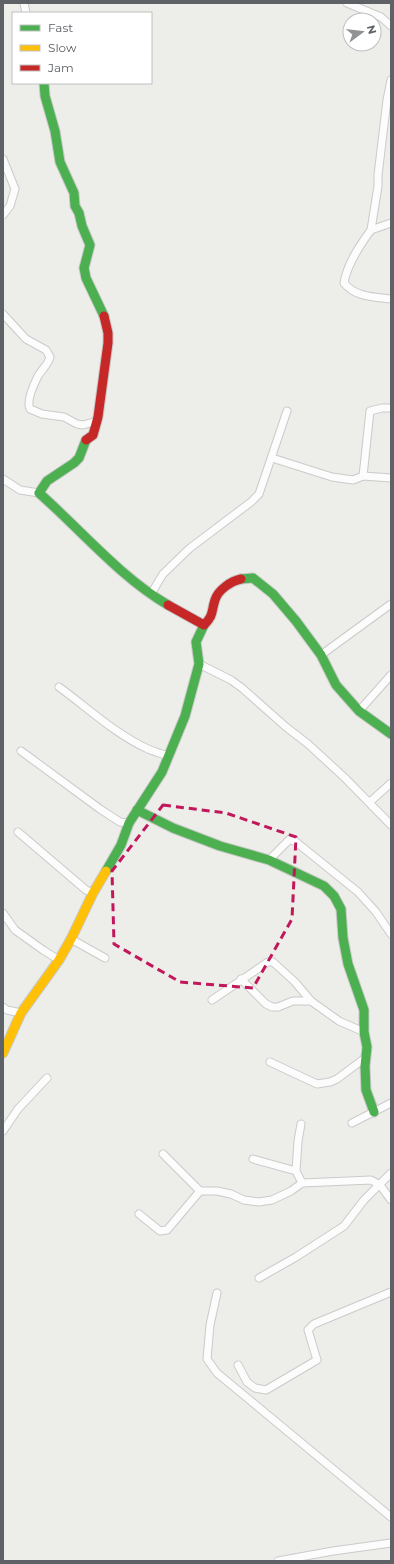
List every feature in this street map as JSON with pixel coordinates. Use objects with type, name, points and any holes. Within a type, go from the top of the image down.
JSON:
[{"type":"street","points":[[347,3],[381,17],[391,26]]},
{"type":"street","points":[[391,80],[387,100],[378,186],[371,230],[356,253],[345,276],[344,283],[354,292],[364,296],[391,299]]},
{"type":"street","points":[[39,493],[47,481],[79,458],[86,439],[93,435],[97,421],[107,357],[108,333],[104,316],[86,278],[84,268],[90,245],[82,226],[79,213],[75,206],[74,193],[60,162],[55,131],[45,96],[44,84]]},
{"type":"street","points":[[3,159],[15,189],[10,206],[3,215]]},
{"type":"street","points":[[371,230],[391,223]]},
{"type":"street","points":[[3,314],[26,339],[46,350],[50,357],[49,361],[35,382],[28,404],[30,409],[42,414],[64,417],[77,424],[84,425],[97,421]]},
{"type":"street","points":[[363,476],[370,411],[382,408],[391,408]]},
{"type":"street","points":[[151,594],[163,574],[190,548],[251,502],[259,494],[287,411]]},
{"type":"street","points":[[272,458],[332,477],[352,480],[363,476],[391,478]]},
{"type":"street","points":[[3,479],[20,490],[39,493],[78,527],[107,556],[151,594],[204,625]]},
{"type":"street","points":[[3,1053],[21,1013],[59,960],[93,893],[121,845],[129,823],[162,772],[185,716],[199,664],[196,642],[204,625],[211,618],[215,598],[226,585],[236,580],[253,578],[273,594],[321,654],[336,685],[359,711],[391,734]]},
{"type":"street","points":[[321,654],[391,604]]},
{"type":"street","points":[[199,664],[231,680],[242,688],[286,727],[313,748],[391,825]]},
{"type":"street","points":[[359,711],[391,675]]},
{"type":"street","points":[[58,687],[92,714],[130,739],[148,749],[169,756]]},
{"type":"street","points":[[21,751],[100,809],[120,822],[129,823]]},
{"type":"street","points":[[368,801],[391,783]]},
{"type":"street","points":[[137,810],[173,828],[220,846],[269,860],[324,886],[339,903],[348,964],[364,1010],[364,1032],[367,1041],[366,1090],[374,1112]]},
{"type":"street","points":[[18,832],[86,890],[93,893]]},
{"type":"street","points":[[269,860],[290,839],[296,842],[358,892],[376,912],[391,934]]},
{"type":"street","points":[[3,914],[16,930],[59,960]]},
{"type":"street","points":[[71,939],[105,958]]},
{"type":"street","points":[[212,1000],[268,962],[273,962],[295,982],[311,1001],[338,1021],[364,1032]]},
{"type":"street","points":[[241,979],[266,1004],[272,1007],[278,1007],[293,1001],[311,1001]]},
{"type":"street","points":[[3,1007],[21,1013]]},
{"type":"street","points":[[270,1062],[317,1084],[330,1082],[337,1079],[366,1058]]},
{"type":"street","points":[[3,1131],[18,1109],[47,1078]]},
{"type":"street","points":[[352,1123],[391,1103]]},
{"type":"street","points":[[301,1124],[296,1171],[302,1183]]},
{"type":"street","points":[[163,1154],[200,1191],[218,1191],[231,1194],[244,1200],[259,1202],[272,1200],[291,1191],[302,1183],[371,1180],[380,1185],[391,1200]]},
{"type":"street","points":[[253,1159],[296,1171]]},
{"type":"street","points":[[259,1278],[296,1257],[344,1226],[364,1200],[391,1173]]},
{"type":"street","points":[[139,1214],[160,1231],[167,1230],[200,1191]]},
{"type":"street","points":[[238,1365],[247,1382],[256,1388],[266,1390],[317,1360],[308,1330],[314,1324],[391,1292]]},
{"type":"street","points":[[217,1293],[210,1331],[207,1359],[217,1373],[391,1517]]},
{"type":"street","points":[[278,1561],[333,1550],[391,1543]]},
{"type":"highlighted area","points":[[163,805],[226,813],[296,837],[292,919],[253,988],[180,982],[114,944],[112,871]]},
{"type":"traffic: fast","points":[[44,84],[45,96],[55,131],[60,162],[74,193],[75,206],[79,213],[82,226],[90,245],[84,268],[86,278],[104,316]]},
{"type":"traffic: fast","points":[[86,440],[79,458],[47,481],[39,493],[117,567],[150,594],[168,605]]},
{"type":"traffic: fast","points":[[241,579],[253,578],[273,594],[296,621],[321,655],[336,685],[359,711],[391,734]]},
{"type":"traffic: fast","points":[[106,871],[121,845],[129,823],[162,772],[185,716],[199,664],[196,642],[204,625]]},
{"type":"traffic: fast","points":[[137,810],[173,828],[220,846],[269,860],[324,886],[334,896],[341,909],[343,938],[348,964],[364,1010],[364,1032],[367,1047],[365,1066],[366,1090],[374,1112]]},
{"type":"traffic: slow","points":[[3,1053],[21,1013],[59,960],[93,893],[106,871]]},
{"type":"traffic: jam","points":[[86,440],[93,435],[98,417],[108,343],[108,333],[104,316]]},
{"type":"traffic: jam","points":[[168,605],[204,625],[211,616],[215,600],[222,589],[241,579]]}]
